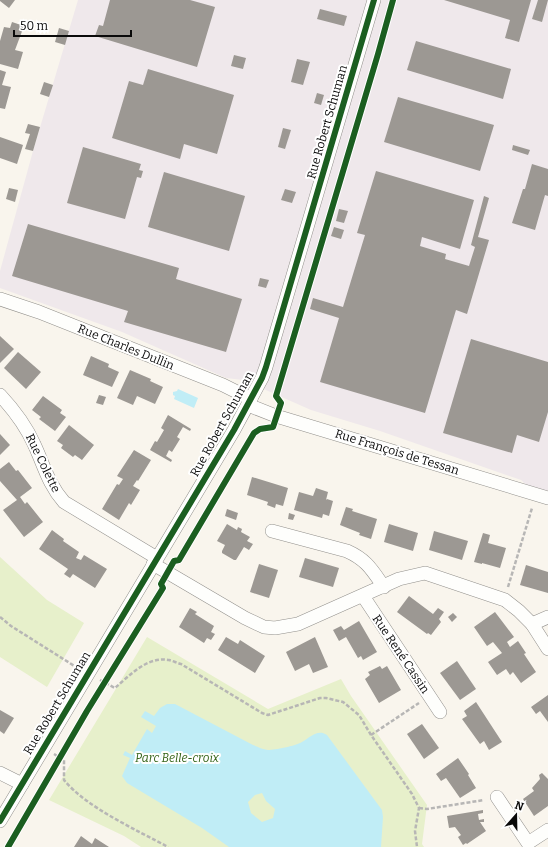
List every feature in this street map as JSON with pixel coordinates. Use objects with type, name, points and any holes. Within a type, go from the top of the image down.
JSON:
[{"type":"street","name":"Rue Robert Schuman","points":[[0,820],[155,561],[262,378],[374,0]]},
{"type":"street","name":"Rue Charles Dullin","points":[[0,299],[38,312],[223,386],[249,402]]},
{"type":"street","name":"Rue Colette","points":[[0,395],[15,412],[29,434],[39,454],[50,484],[64,502],[155,561]]},
{"type":"street","name":"Rue François de Tessan","points":[[249,402],[284,418],[542,496]]},
{"type":"street","points":[[272,531],[347,551],[359,556],[367,563],[384,587]]},
{"type":"street","points":[[155,561],[244,618],[264,627],[275,628],[298,624],[399,580],[425,573],[505,600],[532,624],[548,649]]},
{"type":"street","name":"Rue René Cassin","points":[[363,596],[440,712]]},
{"type":"street","points":[[532,624],[548,617]]},
{"type":"street","points":[[0,773],[22,784]]},
{"type":"street","points":[[497,797],[528,843],[548,830]]},
{"type":"path","points":[[505,600],[542,496]]},
{"type":"path","points":[[0,617],[11,626],[88,674],[115,688],[134,670],[151,662],[168,660],[181,664],[262,713],[268,715],[320,698],[343,702],[359,715],[412,794],[419,808],[415,831],[417,847]]},
{"type":"path","points":[[371,735],[429,696]]},
{"type":"path","points":[[43,748],[62,756],[64,760],[64,780],[78,794],[110,815],[168,847]]},
{"type":"path","points":[[56,765],[62,756]]},
{"type":"path","points":[[419,808],[426,809],[497,797]]},
{"type":"shaded area","points":[[78,0],[548,0],[548,498],[536,494],[521,480],[380,431],[311,410],[243,380],[226,378],[122,332],[0,288],[0,271],[33,151]]},
{"type":"green space","points":[[0,557],[47,600],[84,623],[47,687],[0,657]]},
{"type":"green space","name":"Parc Belle-croix","points":[[147,637],[268,709],[341,679],[351,696],[427,805],[422,844],[424,847],[141,847],[124,836],[49,800]]},
{"type":"water","points":[[178,389],[198,398],[194,408],[174,399],[175,396],[173,395],[173,392],[177,391]]},
{"type":"water","points":[[167,704],[175,704],[253,745],[268,750],[280,749],[295,745],[317,733],[327,735],[382,810],[381,847],[229,847],[202,828],[127,783],[122,776],[130,758],[123,755],[125,751],[132,755],[147,729],[152,733],[156,726],[141,717],[145,711],[154,716],[160,708]],"holes":[[[262,793],[266,801],[275,809],[273,818],[262,822],[251,813],[248,802],[255,795]]]},
{"type":"building","points":[[0,0],[15,0],[9,8]]},
{"type":"building","points":[[110,0],[190,0],[215,7],[197,67],[95,36],[99,25],[103,26]]},
{"type":"building","points":[[444,0],[531,0],[519,42],[505,38],[510,20]]},
{"type":"building","points":[[538,0],[548,0],[542,22],[532,19]]},
{"type":"building","points":[[320,9],[347,16],[344,26],[317,19]]},
{"type":"building","points":[[12,22],[24,26],[15,50],[23,52],[18,69],[0,64],[0,41],[4,27],[10,28]]},
{"type":"building","points":[[59,28],[69,31],[65,45],[55,42]]},
{"type":"building","points":[[416,41],[511,69],[503,99],[407,70]]},
{"type":"building","points":[[234,55],[246,58],[243,69],[231,66]]},
{"type":"building","points":[[297,59],[310,62],[303,85],[291,82]]},
{"type":"building","points":[[148,69],[234,95],[217,154],[184,144],[180,159],[112,138],[129,81],[143,85]]},
{"type":"building","points":[[0,70],[6,72],[2,85],[11,87],[5,109],[0,108]]},
{"type":"building","points":[[44,82],[53,85],[49,97],[40,94]]},
{"type":"building","points":[[317,93],[324,95],[321,105],[314,103]]},
{"type":"building","points":[[398,97],[494,125],[480,171],[384,142]]},
{"type":"building","points":[[28,124],[40,127],[33,151],[25,149],[30,134],[25,133]]},
{"type":"building","points":[[283,128],[291,130],[285,149],[278,147]]},
{"type":"building","points":[[0,137],[23,145],[17,164],[0,158]]},
{"type":"building","points":[[513,145],[530,150],[528,155],[512,150]]},
{"type":"building","points":[[83,147],[141,164],[139,170],[143,171],[141,178],[137,177],[125,219],[67,203]]},
{"type":"building","points":[[532,164],[548,169],[548,196],[545,195],[535,230],[512,223],[523,189],[525,189]]},
{"type":"building","points":[[376,171],[474,200],[460,249],[422,237],[420,246],[446,254],[445,259],[469,266],[475,247],[471,245],[484,196],[489,198],[478,237],[489,240],[467,314],[456,310],[425,413],[320,382],[339,318],[310,309],[313,298],[343,307],[365,235],[357,233]]},
{"type":"building","points":[[164,172],[245,196],[229,251],[148,227]]},
{"type":"building","points":[[9,188],[18,190],[15,202],[6,199]]},
{"type":"building","points":[[285,189],[296,192],[292,203],[281,200]]},
{"type":"building","points":[[339,209],[348,211],[344,223],[336,221]]},
{"type":"building","points":[[28,224],[179,268],[176,279],[242,299],[226,352],[124,322],[128,311],[12,276]]},
{"type":"building","points":[[334,227],[344,230],[341,239],[331,236]]},
{"type":"building","points":[[260,278],[269,280],[266,288],[258,286]]},
{"type":"building","points":[[0,336],[14,349],[0,363]]},
{"type":"building","points":[[471,339],[548,362],[548,412],[539,442],[517,435],[512,453],[443,433]]},
{"type":"building","points":[[18,352],[41,372],[26,389],[4,368]]},
{"type":"building","points":[[91,356],[109,364],[108,367],[119,372],[112,387],[83,375]]},
{"type":"building","points":[[130,370],[151,379],[150,381],[163,387],[155,404],[137,396],[133,405],[117,398]]},
{"type":"building","points":[[99,395],[106,397],[103,405],[96,403]]},
{"type":"building","points":[[43,396],[62,410],[60,413],[66,417],[55,431],[39,419],[41,417],[32,410]]},
{"type":"building","points":[[168,415],[191,429],[190,431],[183,427],[177,437],[180,439],[172,452],[169,450],[166,456],[172,460],[171,462],[150,450],[164,430],[161,428]]},
{"type":"building","points":[[69,425],[94,445],[82,460],[75,455],[73,457],[61,448],[63,445],[57,441]]},
{"type":"building","points":[[0,434],[10,445],[0,455]]},
{"type":"building","points":[[134,450],[151,460],[138,481],[137,480],[133,486],[140,490],[131,505],[129,503],[119,520],[102,509],[117,484],[119,485],[123,479],[117,476]]},
{"type":"building","points":[[9,462],[16,471],[18,470],[32,488],[20,497],[25,504],[27,502],[43,522],[24,537],[3,510],[17,500],[0,481],[0,469]]},
{"type":"building","points":[[252,477],[288,488],[283,506],[276,504],[275,508],[267,505],[268,502],[247,495]]},
{"type":"building","points":[[316,488],[328,492],[326,500],[333,501],[329,516],[323,514],[322,518],[294,510],[299,492],[313,496]]},
{"type":"building","points":[[346,507],[353,509],[352,511],[377,519],[371,539],[359,535],[360,533],[340,525]]},
{"type":"building","points":[[227,509],[238,513],[236,520],[225,516]]},
{"type":"building","points":[[289,513],[295,515],[293,520],[288,519]]},
{"type":"building","points":[[227,524],[237,530],[238,527],[242,529],[241,532],[250,537],[247,541],[253,544],[249,550],[244,547],[236,560],[222,553],[225,545],[217,541]]},
{"type":"building","points":[[389,524],[418,533],[413,551],[384,542]]},
{"type":"building","points":[[52,530],[64,539],[63,541],[79,552],[76,558],[81,560],[84,555],[107,569],[95,588],[73,574],[70,578],[64,574],[68,569],[39,549]]},
{"type":"building","points":[[434,531],[468,541],[462,560],[429,550]]},
{"type":"building","points":[[483,533],[490,535],[488,543],[506,548],[500,568],[474,562]]},
{"type":"building","points":[[305,558],[339,568],[333,587],[299,577]]},
{"type":"building","points":[[259,564],[278,570],[269,598],[250,592]]},
{"type":"building","points":[[526,565],[548,572],[548,593],[520,585]]},
{"type":"building","points":[[409,596],[433,614],[438,608],[444,612],[439,619],[441,622],[431,635],[428,633],[427,634],[397,612]]},
{"type":"building","points":[[190,608],[197,612],[195,614],[214,626],[211,632],[215,634],[211,640],[207,638],[204,643],[179,627]]},
{"type":"building","points":[[495,612],[514,637],[507,642],[510,647],[518,641],[526,653],[524,654],[536,672],[521,683],[513,672],[510,675],[506,669],[497,675],[488,662],[502,653],[493,642],[487,646],[474,627]]},
{"type":"building","points":[[453,613],[457,617],[452,622],[448,617]]},
{"type":"building","points":[[359,621],[377,652],[363,660],[361,656],[358,658],[346,637],[339,641],[333,630],[341,626],[344,630]]},
{"type":"building","points":[[226,637],[238,644],[240,640],[265,656],[255,673],[218,650]]},
{"type":"building","points":[[315,637],[328,667],[313,673],[309,664],[295,671],[286,652]]},
{"type":"building","points":[[457,661],[476,689],[460,700],[440,673]]},
{"type":"building","points":[[380,666],[382,669],[387,666],[401,690],[379,703],[365,679],[370,675],[368,672]]},
{"type":"building","points":[[548,695],[548,722],[540,711],[536,714],[531,707]]},
{"type":"building","points":[[476,702],[502,742],[489,750],[484,741],[480,744],[462,719],[467,716],[464,711]]},
{"type":"building","points":[[0,710],[14,718],[4,734],[0,731]]},
{"type":"building","points":[[422,724],[439,748],[424,759],[407,734]]},
{"type":"building","points":[[458,758],[469,774],[468,775],[476,788],[460,798],[446,778],[441,781],[436,774]]},
{"type":"building","points":[[542,773],[548,779],[548,806],[534,816],[523,799],[534,791],[532,788],[540,779],[539,775]]},
{"type":"building","points":[[483,810],[483,813],[478,814],[479,820],[484,819],[484,822],[480,822],[486,831],[467,844],[466,843],[463,845],[458,837],[461,835],[455,827],[449,828],[447,816]]},
{"type":"building","points":[[81,836],[92,844],[95,838],[109,847],[74,847]]},
{"type":"cycle path","points":[[0,821],[234,430],[262,378],[374,0]]},
{"type":"cycle path","points":[[8,847],[87,711],[163,588],[161,584],[174,561],[179,560],[254,433],[260,429],[273,427],[281,403],[276,396],[393,0]]}]
